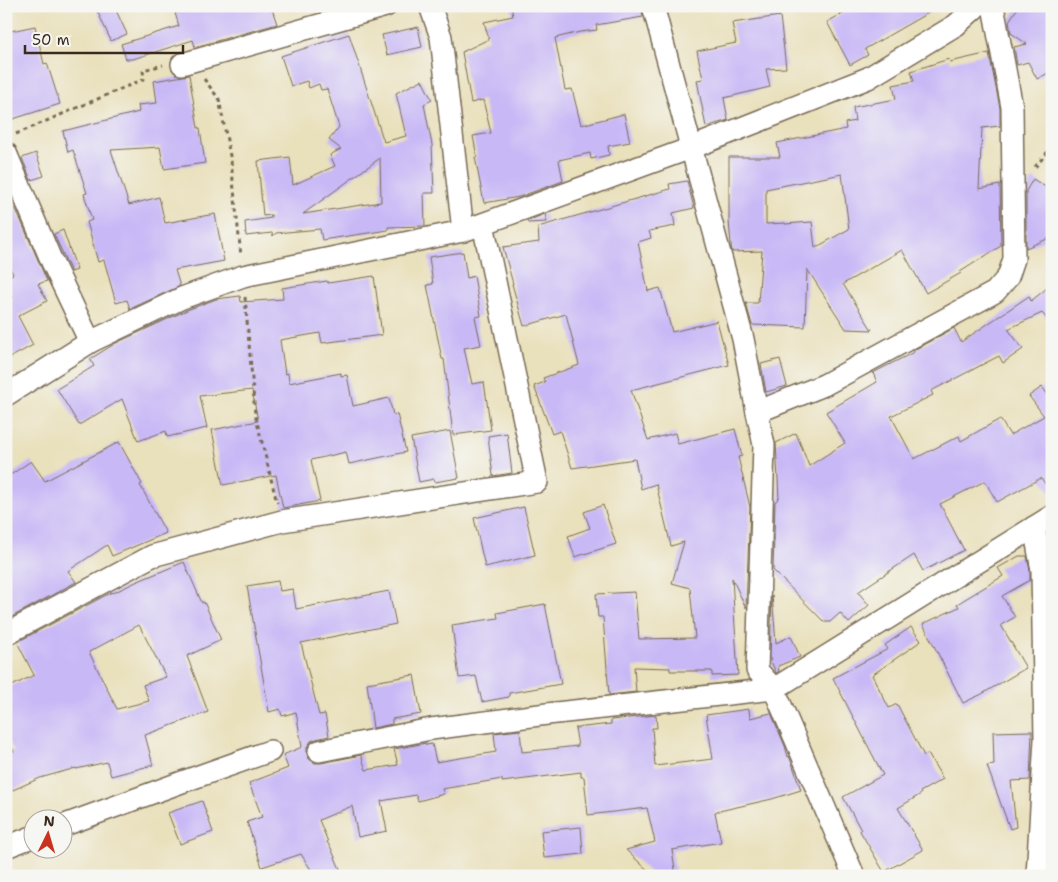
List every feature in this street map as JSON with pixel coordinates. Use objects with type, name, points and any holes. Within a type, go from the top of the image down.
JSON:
[{"type":"street","points":[[182,64],[386,6]]},
{"type":"street","points":[[430,6],[441,38],[463,231]]},
{"type":"street","points":[[653,6],[743,339],[764,445],[757,670],[774,689],[854,876]]},
{"type":"street","points":[[6,395],[90,342],[182,298],[243,276],[463,231],[691,148],[868,78],[956,25],[977,6]]},
{"type":"street","points":[[757,412],[824,385],[995,292],[1008,277],[1014,259],[1012,107],[993,6]]},
{"type":"street","points":[[11,144],[52,262],[90,342]]},
{"type":"street","points":[[6,634],[152,556],[282,521],[537,482],[483,224]]},
{"type":"street","points":[[319,751],[431,729],[774,689],[1052,516]]},
{"type":"street","points":[[1034,528],[1042,570],[1049,740],[1037,876]]},
{"type":"street","points":[[72,822],[270,751]]},
{"type":"street","points":[[6,847],[22,841]]},
{"type":"path","points":[[11,144],[144,80],[144,70],[162,65],[182,64],[203,77],[219,99],[231,161],[243,276],[254,414],[282,521]]},
{"type":"building","points":[[95,6],[114,6],[127,34],[111,41]]},
{"type":"building","points":[[196,6],[271,6],[277,24],[195,47],[193,40],[133,59],[126,59],[121,44],[179,26],[175,13]]},
{"type":"building","points":[[511,6],[641,6],[643,17],[596,25],[597,30],[555,38],[565,90],[572,89],[581,125],[624,114],[630,142],[608,146],[609,155],[591,159],[590,153],[559,160],[563,181],[519,197],[484,203],[473,136],[491,133],[483,100],[471,103],[462,52],[489,39],[484,22],[513,16]]},
{"type":"building","points":[[856,6],[940,6],[865,49],[868,55],[850,65],[827,22]]},
{"type":"building","points":[[1019,6],[1052,6],[1052,71],[1037,79],[1028,62],[1017,65],[1014,47],[1027,44],[1011,33],[1009,21]]},
{"type":"building","points":[[780,16],[786,68],[766,69],[770,87],[724,98],[728,120],[706,127],[697,80],[703,79],[697,51],[736,43],[732,23]]},
{"type":"building","points":[[35,26],[44,64],[47,63],[60,104],[10,120],[6,109],[6,32]]},
{"type":"building","points":[[418,27],[422,47],[387,55],[382,35]]},
{"type":"building","points":[[349,34],[384,142],[406,136],[396,93],[422,80],[432,100],[424,104],[432,145],[434,193],[424,193],[425,226],[388,227],[388,230],[322,240],[320,229],[276,233],[273,236],[272,233],[246,236],[245,222],[271,218],[271,215],[263,216],[258,161],[290,157],[293,185],[335,166],[330,155],[341,149],[329,140],[339,127],[327,89],[321,90],[319,84],[309,88],[307,81],[291,86],[281,56]],"holes":[[[380,158],[381,202],[303,214]]]},
{"type":"building","points":[[989,53],[1000,108],[1000,126],[982,128],[979,189],[1000,185],[1001,246],[961,273],[926,293],[902,250],[843,284],[872,330],[846,329],[807,269],[805,327],[752,325],[746,303],[758,303],[762,251],[732,252],[729,221],[729,157],[780,157],[777,143],[846,129],[845,123],[855,121],[853,107],[896,99],[893,85],[914,81],[911,71],[949,59],[950,62]],"holes":[[[842,174],[849,229],[815,248],[812,222],[766,224],[766,189]]]},
{"type":"building","points":[[189,75],[205,163],[164,169],[160,147],[111,150],[129,205],[159,197],[165,223],[215,214],[224,261],[175,270],[180,286],[130,309],[127,300],[116,303],[104,260],[98,262],[87,222],[92,220],[84,194],[87,193],[73,150],[68,152],[63,131],[139,112],[138,105],[157,103],[154,81]]},
{"type":"building","points":[[36,153],[44,176],[31,180],[22,158]]},
{"type":"building","points":[[1033,179],[1052,191],[1052,237],[1026,248],[1026,191]]},
{"type":"building","points":[[687,181],[694,208],[673,213],[675,226],[649,231],[651,238],[638,242],[648,291],[660,288],[672,332],[717,321],[729,365],[631,390],[648,440],[675,433],[678,444],[735,429],[742,456],[738,457],[750,507],[746,608],[732,578],[738,675],[712,676],[712,671],[670,671],[670,668],[634,667],[636,692],[609,695],[603,617],[598,617],[596,594],[635,592],[639,639],[695,638],[690,588],[672,583],[684,542],[671,546],[656,484],[641,489],[635,459],[572,468],[560,431],[552,434],[534,386],[545,382],[543,378],[579,365],[566,314],[524,326],[503,247],[539,242],[538,227],[670,189],[669,184]]},
{"type":"building","points":[[6,186],[47,281],[38,284],[47,301],[18,316],[33,345],[6,360],[6,295],[9,301],[13,298],[6,286],[6,277],[13,274],[6,260]]},
{"type":"building","points":[[545,214],[547,222],[528,223],[527,221]]},
{"type":"building","points":[[63,230],[77,270],[71,272],[54,234]]},
{"type":"building","points":[[463,252],[467,278],[474,276],[481,316],[475,317],[481,345],[464,348],[472,384],[484,382],[491,430],[453,435],[444,359],[442,359],[427,285],[433,284],[429,257]]},
{"type":"building","points":[[374,276],[382,335],[322,343],[320,333],[280,340],[285,374],[288,373],[289,383],[341,373],[341,376],[347,375],[353,406],[389,398],[393,415],[397,414],[406,452],[349,464],[346,452],[311,460],[320,501],[283,508],[276,475],[223,485],[212,430],[258,421],[252,390],[200,396],[207,428],[167,437],[166,431],[138,441],[122,399],[79,425],[57,389],[94,366],[90,359],[116,343],[187,310],[216,299],[240,296],[241,302],[283,299],[282,288]]},
{"type":"building","points":[[1052,284],[1052,324],[1042,313],[1008,329],[1023,349],[1003,363],[999,356],[931,391],[933,395],[891,416],[914,459],[959,436],[961,441],[1000,419],[1010,435],[1044,416],[1029,396],[1042,387],[1052,400],[1052,493],[1041,478],[997,502],[985,481],[940,504],[964,550],[923,571],[914,555],[858,592],[869,605],[849,623],[840,613],[830,622],[824,622],[773,570],[775,502],[779,498],[776,443],[796,433],[809,466],[845,443],[826,412],[877,382],[873,373],[914,352],[914,350],[954,328],[961,342],[1029,296],[1031,301]]},
{"type":"building","points":[[780,359],[787,386],[766,392],[761,364]]},
{"type":"building","points":[[450,431],[459,478],[435,482],[434,479],[419,482],[411,438]]},
{"type":"building","points":[[507,433],[512,473],[493,476],[488,436]]},
{"type":"building","points":[[119,442],[166,533],[112,556],[107,545],[68,571],[76,582],[6,620],[6,478],[31,461],[45,481]]},
{"type":"building","points":[[603,505],[616,544],[575,557],[568,536],[590,528],[584,512]]},
{"type":"building","points":[[524,507],[535,555],[485,567],[474,518]]},
{"type":"building","points":[[1019,556],[1027,556],[1030,580],[1002,596],[1015,617],[1001,625],[1026,668],[963,703],[923,624],[959,607],[957,604],[1003,576],[998,568]]},
{"type":"building","points":[[184,562],[221,640],[187,656],[208,712],[145,735],[153,765],[111,776],[107,762],[40,778],[6,793],[6,755],[14,751],[6,737],[6,689],[34,675],[17,642],[112,592]],"holes":[[[139,625],[166,677],[143,685],[149,701],[117,709],[89,652]]]},
{"type":"building","points":[[278,581],[280,591],[293,589],[296,609],[389,591],[396,624],[301,643],[319,715],[325,714],[329,736],[311,741],[307,747],[309,759],[315,763],[361,755],[366,770],[398,765],[394,749],[426,743],[426,745],[432,744],[436,762],[496,752],[494,733],[520,730],[522,752],[578,746],[575,728],[611,724],[611,720],[656,715],[657,728],[652,728],[655,766],[713,759],[706,715],[749,709],[750,718],[771,713],[801,790],[772,799],[715,812],[721,842],[672,850],[676,876],[654,876],[626,850],[655,842],[647,808],[588,815],[584,777],[581,777],[581,772],[502,782],[502,779],[442,789],[444,794],[418,801],[416,795],[381,801],[387,831],[358,837],[352,806],[319,820],[343,876],[315,876],[301,854],[262,867],[247,822],[262,817],[249,783],[288,768],[283,755],[302,747],[296,712],[282,716],[280,709],[269,712],[247,586]]},
{"type":"building","points":[[772,595],[776,643],[791,636],[800,657],[778,666],[779,671],[776,673],[770,659]]},
{"type":"building","points":[[545,604],[561,684],[509,693],[509,697],[482,702],[476,676],[459,678],[452,625],[498,618],[497,613]]},
{"type":"building","points":[[911,627],[921,641],[872,675],[889,708],[897,704],[924,756],[928,754],[943,779],[920,792],[921,794],[898,808],[923,850],[884,872],[843,797],[883,775],[833,678],[888,649],[885,645]]},
{"type":"building","points":[[414,675],[421,714],[392,719],[392,724],[373,728],[367,683]]},
{"type":"building","points":[[1032,731],[1030,780],[1011,781],[1016,827],[1010,829],[987,766],[994,765],[993,732]]},
{"type":"building","points":[[202,801],[213,832],[180,844],[168,813]]},
{"type":"building","points":[[581,827],[583,854],[544,858],[541,831]]}]
